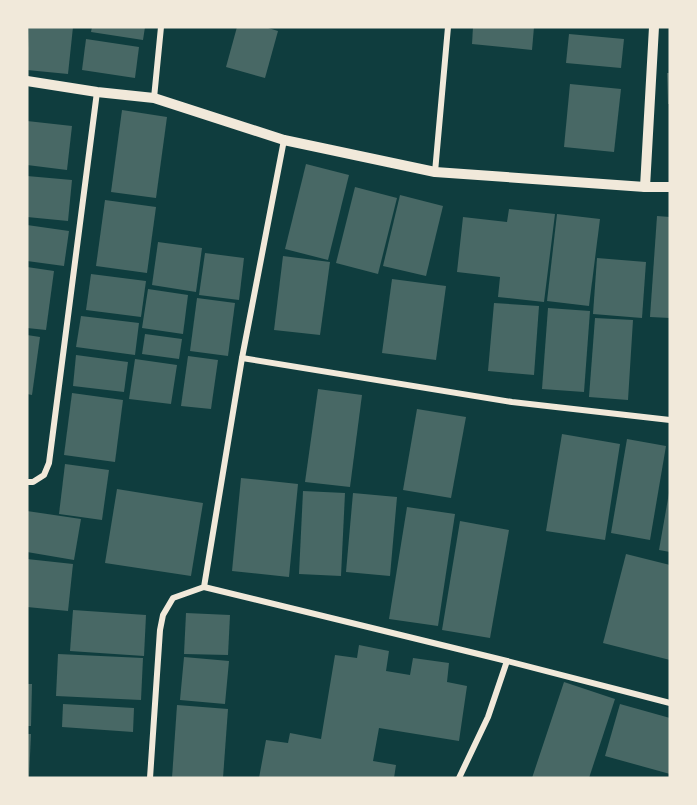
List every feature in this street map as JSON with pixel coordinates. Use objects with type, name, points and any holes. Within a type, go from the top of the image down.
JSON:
[{"type":"street","points":[[154,98],[161,27]]},
{"type":"street","points":[[435,172],[448,27]]},
{"type":"street","points":[[645,187],[654,27]]},
{"type":"street","points":[[27,81],[154,98],[284,140],[435,172],[670,187]]},
{"type":"street","points":[[27,482],[33,482],[44,475],[48,463],[97,92]]},
{"type":"street","points":[[204,586],[242,358],[284,140]]},
{"type":"street","points":[[242,358],[512,402],[670,420]]},
{"type":"street","points":[[150,778],[163,615],[173,598],[204,586],[670,703]]},
{"type":"street","points":[[459,778],[488,717],[507,661]]},
{"type":"building","points":[[29,27],[73,27],[68,74],[27,70]]},
{"type":"building","points":[[92,27],[145,27],[143,40],[91,32]]},
{"type":"building","points":[[237,27],[265,27],[278,31],[265,78],[226,67]]},
{"type":"building","points":[[473,27],[534,27],[532,50],[472,44]]},
{"type":"building","points":[[569,34],[624,39],[621,68],[566,63]]},
{"type":"building","points":[[86,39],[139,47],[135,78],[82,70]]},
{"type":"building","points":[[667,73],[670,73],[670,104],[668,104]]},
{"type":"building","points":[[570,84],[621,89],[614,152],[564,147]]},
{"type":"building","points":[[122,110],[167,117],[156,198],[111,192]]},
{"type":"building","points":[[27,121],[72,126],[67,170],[27,165]]},
{"type":"building","points":[[306,164],[349,175],[328,260],[285,249]]},
{"type":"building","points":[[27,176],[72,180],[68,221],[27,217]]},
{"type":"building","points":[[355,187],[397,198],[378,274],[336,263]]},
{"type":"building","points":[[400,195],[443,206],[426,276],[383,266]]},
{"type":"building","points":[[105,200],[156,207],[147,273],[96,266]]},
{"type":"building","points":[[509,209],[555,214],[544,302],[498,297],[500,277],[457,272],[463,217],[507,222]]},
{"type":"building","points":[[557,214],[600,219],[589,306],[547,301]]},
{"type":"building","points":[[657,216],[670,217],[670,318],[650,317]]},
{"type":"building","points":[[27,225],[69,231],[64,266],[27,261]]},
{"type":"building","points":[[158,242],[202,248],[196,292],[152,285]]},
{"type":"building","points":[[205,253],[244,258],[239,300],[199,295]]},
{"type":"building","points":[[283,256],[330,262],[320,335],[274,330]]},
{"type":"building","points":[[597,258],[646,262],[642,318],[593,314]]},
{"type":"building","points":[[27,267],[54,271],[46,330],[27,328]]},
{"type":"building","points":[[91,274],[146,281],[141,317],[86,310]]},
{"type":"building","points":[[392,279],[446,286],[436,360],[382,353]]},
{"type":"building","points":[[148,289],[188,295],[183,334],[142,328]]},
{"type":"building","points":[[197,298],[235,303],[228,356],[190,351]]},
{"type":"building","points":[[494,303],[539,306],[534,375],[488,371]]},
{"type":"building","points":[[548,308],[590,311],[584,392],[542,389]]},
{"type":"building","points":[[81,316],[139,323],[135,355],[76,347]]},
{"type":"building","points":[[595,318],[633,320],[628,400],[589,397]]},
{"type":"building","points":[[145,334],[182,339],[179,359],[142,354]]},
{"type":"building","points":[[27,335],[40,337],[32,395],[27,394]]},
{"type":"building","points":[[76,355],[128,362],[124,392],[73,386]]},
{"type":"building","points":[[188,356],[218,360],[211,409],[181,406]]},
{"type":"building","points":[[135,359],[177,365],[171,404],[129,399]]},
{"type":"building","points":[[318,389],[362,395],[350,487],[305,482]]},
{"type":"building","points":[[72,393],[123,400],[115,462],[64,455]]},
{"type":"building","points":[[417,409],[466,417],[451,498],[403,490]]},
{"type":"building","points":[[562,434],[620,444],[605,540],[546,531]]},
{"type":"building","points":[[627,439],[666,446],[650,540],[611,533]]},
{"type":"building","points":[[65,464],[109,470],[102,520],[59,514]]},
{"type":"building","points":[[241,478],[298,484],[289,577],[232,571]]},
{"type":"building","points":[[117,489],[203,503],[191,576],[105,563]]},
{"type":"building","points":[[303,491],[345,493],[341,576],[299,574]]},
{"type":"building","points":[[353,493],[397,497],[390,576],[346,572]]},
{"type":"building","points":[[670,493],[670,552],[659,550]]},
{"type":"building","points":[[407,507],[455,514],[438,626],[389,619]]},
{"type":"building","points":[[27,511],[81,519],[74,560],[27,552]]},
{"type":"building","points":[[460,521],[509,530],[490,638],[442,630]]},
{"type":"building","points":[[626,554],[670,565],[670,660],[603,643]]},
{"type":"building","points":[[27,559],[73,564],[68,611],[27,607]]},
{"type":"building","points":[[73,610],[146,615],[144,656],[70,651]]},
{"type":"building","points":[[186,613],[230,615],[228,655],[184,654]]},
{"type":"building","points":[[359,645],[389,651],[386,671],[410,675],[413,658],[449,663],[447,682],[467,686],[459,741],[379,728],[373,761],[396,765],[394,778],[259,778],[266,740],[288,743],[290,733],[321,739],[335,655],[357,658]]},
{"type":"building","points":[[58,654],[143,658],[141,700],[56,696]]},
{"type":"building","points":[[184,657],[229,661],[225,704],[180,700]]},
{"type":"building","points":[[564,682],[615,699],[589,778],[532,778]]},
{"type":"building","points":[[27,684],[32,684],[31,726],[27,726]]},
{"type":"building","points":[[63,704],[134,708],[133,732],[62,727]]},
{"type":"building","points":[[620,704],[670,718],[670,774],[605,756]]},
{"type":"building","points":[[177,705],[228,709],[223,778],[172,778]]},
{"type":"building","points":[[27,734],[31,734],[29,778],[27,778]]}]
